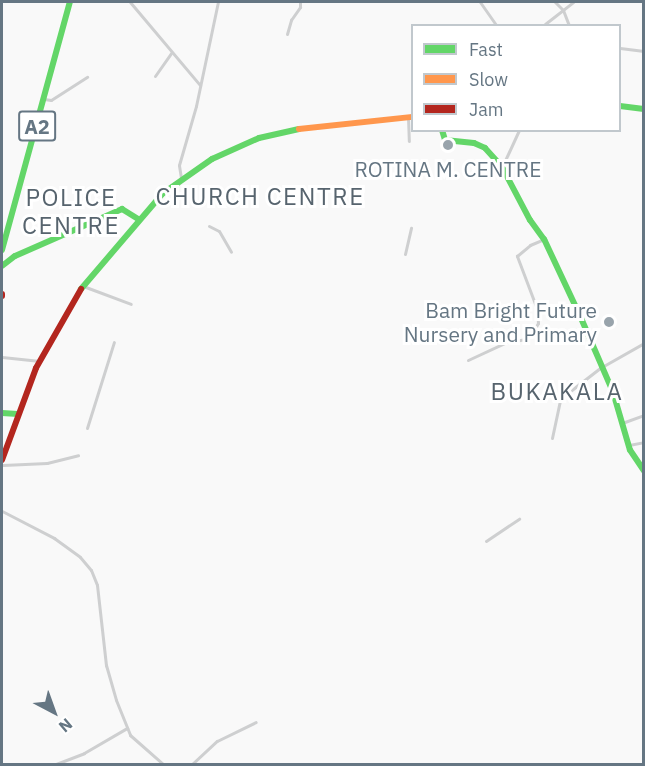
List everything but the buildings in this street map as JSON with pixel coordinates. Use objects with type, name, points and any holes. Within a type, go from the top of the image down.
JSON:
[{"type":"main road","name":"A2","points":[[2,249],[70,2]]},
{"type":"main road","points":[[621,106],[644,109]]},
{"type":"main road","points":[[2,463],[18,414],[40,361],[83,286],[138,219],[181,178],[224,153],[277,133],[410,117]]},
{"type":"main road","points":[[443,132],[445,140],[474,143],[485,148],[502,167],[530,220],[544,239],[603,368],[629,445],[644,471]]},
{"type":"main road","points":[[2,266],[15,256],[122,209],[138,219]]},
{"type":"main road","points":[[2,413],[18,414]]},
{"type":"street","points":[[130,2],[200,85]]},
{"type":"street","points":[[181,178],[179,165],[200,85],[218,2]]},
{"type":"street","points":[[287,34],[291,20],[300,7],[300,2]]},
{"type":"street","points":[[480,2],[496,24]]},
{"type":"street","points":[[555,2],[563,10],[568,24]]},
{"type":"street","points":[[545,24],[573,2]]},
{"type":"street","points":[[621,48],[644,51]]},
{"type":"street","points":[[155,76],[171,53]]},
{"type":"street","points":[[44,99],[51,100],[87,77]]},
{"type":"street","points":[[409,141],[410,117]]},
{"type":"street","points":[[502,167],[518,132]]},
{"type":"street","points":[[209,226],[219,231],[231,252]]},
{"type":"street","points":[[405,254],[411,228]]},
{"type":"street","points":[[468,360],[507,342],[525,339],[534,330],[538,323],[537,309],[517,256],[530,245],[544,239]]},
{"type":"street","points":[[83,286],[131,304]]},
{"type":"street","points":[[87,428],[96,407],[101,380],[114,342]]},
{"type":"street","points":[[552,438],[560,399],[603,368],[644,343]]},
{"type":"street","points":[[2,357],[40,361]]},
{"type":"street","points":[[622,423],[644,415]]},
{"type":"street","points":[[629,445],[644,442]]},
{"type":"street","points":[[2,463],[47,463],[78,455]]},
{"type":"street","points":[[2,511],[54,538],[80,557],[91,570],[100,604],[106,665],[127,728],[142,748],[163,765]]},
{"type":"street","points":[[486,541],[519,519]]},
{"type":"street","points":[[192,765],[217,741],[256,722]]},
{"type":"street","points":[[56,765],[84,753],[127,728]]},
{"type":"traffic: fast","points":[[2,250],[70,2]]},
{"type":"traffic: fast","points":[[621,106],[644,109]]},
{"type":"traffic: fast","points":[[81,289],[162,194],[212,159],[259,138],[299,129]]},
{"type":"traffic: fast","points":[[443,132],[445,140],[474,143],[485,148],[502,167],[530,220],[544,239],[581,318],[613,392],[630,450],[644,471]]},
{"type":"traffic: fast","points":[[2,266],[15,256],[122,209],[138,219]]},
{"type":"traffic: fast","points":[[2,413],[18,414]]},
{"type":"traffic: slow","points":[[299,129],[411,117]]},
{"type":"traffic: jam","points":[[2,460],[36,368],[81,289]]},
{"type":"place","name":"ROTINA M. CENTRE","points":[[448,145]]},
{"type":"place","name":"Bam Bright Future Nursery and Primary","points":[[609,322]]},
{"type":"district","name":"CHURCH CENTRE","points":[[260,197]]},
{"type":"district","name":"POLICE CENTRE","points":[[71,212]]},
{"type":"district","name":"BUKAKALA","points":[[557,392]]}]
